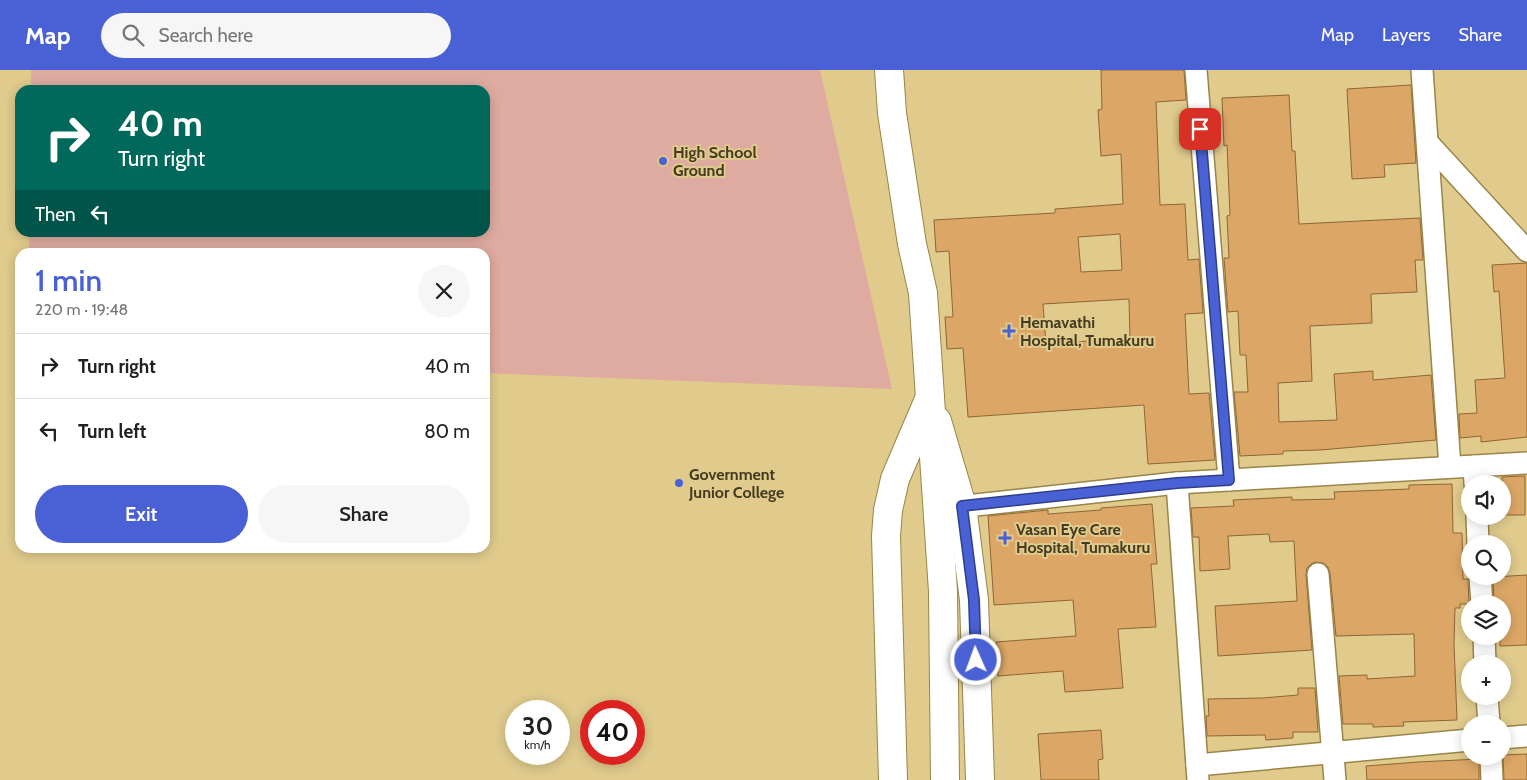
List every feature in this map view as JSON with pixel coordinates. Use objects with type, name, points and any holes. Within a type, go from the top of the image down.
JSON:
[{"type":"main road","points":[[889,70],[895,132],[912,244],[923,293],[930,397],[950,508],[974,600],[980,780]]},
{"type":"main road","points":[[893,780],[886,536],[888,510],[895,479],[930,397]]},
{"type":"main road","points":[[945,780],[943,591],[950,508]]},
{"type":"street","points":[[1196,70],[1229,480]]},
{"type":"street","points":[[1422,70],[1450,467]]},
{"type":"street","points":[[1428,143],[1527,251]]},
{"type":"street","points":[[950,508],[1177,483],[1450,467],[1474,475],[1527,463]]},
{"type":"street","points":[[1177,483],[1198,773],[1332,752],[1461,741]]},
{"type":"street","points":[[1318,574],[1335,780]]},
{"type":"street","points":[[1511,737],[1527,736]]},
{"type":"street","points":[[1491,765],[1492,780]]},
{"type":"shaded area","name":"High School Ground","points":[[31,70],[820,70],[892,389],[490,373],[490,248],[29,248],[29,237],[490,237],[490,85],[31,85]]},
{"type":"building","points":[[1101,70],[1184,70],[1186,100],[1156,102],[1160,205],[1185,204],[1188,260],[1199,259],[1203,313],[1185,314],[1189,394],[1209,393],[1215,460],[1148,464],[1144,405],[968,417],[963,348],[947,349],[945,317],[953,317],[949,251],[936,252],[934,220],[1055,213],[1055,209],[1123,204],[1121,154],[1101,156],[1098,110],[1102,109]],"holes":[[[1120,234],[1122,270],[1081,272],[1078,237]],[[1129,299],[1130,338],[1046,344],[1043,304]]]},
{"type":"building","points":[[1411,85],[1416,163],[1384,165],[1385,177],[1352,179],[1347,89]]},
{"type":"building","points":[[1289,95],[1292,151],[1295,151],[1299,224],[1420,218],[1423,260],[1415,260],[1417,292],[1371,294],[1372,323],[1310,326],[1312,381],[1278,383],[1279,422],[1337,420],[1334,374],[1373,371],[1373,380],[1431,375],[1436,440],[1320,450],[1283,451],[1283,454],[1240,456],[1234,392],[1248,392],[1246,355],[1240,355],[1238,311],[1228,312],[1224,258],[1229,258],[1227,216],[1230,215],[1227,145],[1224,146],[1222,98]]},
{"type":"building","points":[[1527,263],[1527,437],[1481,442],[1481,436],[1460,438],[1459,414],[1477,413],[1475,380],[1505,378],[1499,291],[1494,292],[1492,265]]},
{"type":"building","points":[[1525,476],[1525,515],[1511,515],[1511,477]]},
{"type":"building","points":[[1452,484],[1453,533],[1462,533],[1461,585],[1468,585],[1469,595],[1461,595],[1460,608],[1455,608],[1454,644],[1457,720],[1403,722],[1404,726],[1373,727],[1373,724],[1343,724],[1339,676],[1367,675],[1367,679],[1415,676],[1414,634],[1336,636],[1330,573],[1328,567],[1323,563],[1316,562],[1311,564],[1307,568],[1306,575],[1312,650],[1218,656],[1215,606],[1297,601],[1294,541],[1270,542],[1269,534],[1228,536],[1230,569],[1200,571],[1199,537],[1193,537],[1191,508],[1234,506],[1233,500],[1292,497],[1292,500],[1335,499],[1334,492],[1409,489],[1409,485]]},
{"type":"building","points":[[1152,504],[1157,564],[1151,564],[1156,627],[1118,629],[1123,688],[1065,692],[1063,671],[998,676],[996,642],[1076,636],[1073,600],[994,605],[988,516],[1048,510],[1048,514]]},
{"type":"building","points":[[1527,575],[1527,645],[1500,646],[1511,645],[1511,595],[1494,595],[1493,585],[1511,585],[1511,576]]},
{"type":"building","points":[[1298,688],[1315,688],[1318,732],[1293,732],[1293,738],[1266,740],[1265,735],[1207,736],[1206,716],[1209,716],[1208,699],[1298,695]]},
{"type":"building","points":[[1101,730],[1103,759],[1098,760],[1099,780],[1041,780],[1038,734]]},
{"type":"building","points":[[1527,754],[1527,780],[1504,780],[1503,765],[1511,765],[1511,755]]},
{"type":"building","points":[[1461,760],[1461,765],[1479,765],[1479,780],[1367,780],[1366,766]]},
{"type":"place","name":"High School Ground","points":[[663,161]]},
{"type":"place","name":"Hemavathi Hospital, Tumakuru","points":[[1009,331]]},
{"type":"place","name":"Government Junior College","points":[[679,483]]},
{"type":"place","name":"Vasan Eye Care Hospital, Tumakuru","points":[[1005,538]]},
{"type":"route","points":[[976,660],[974,600],[962,506],[1177,483],[1229,480],[1200,129]]}]
